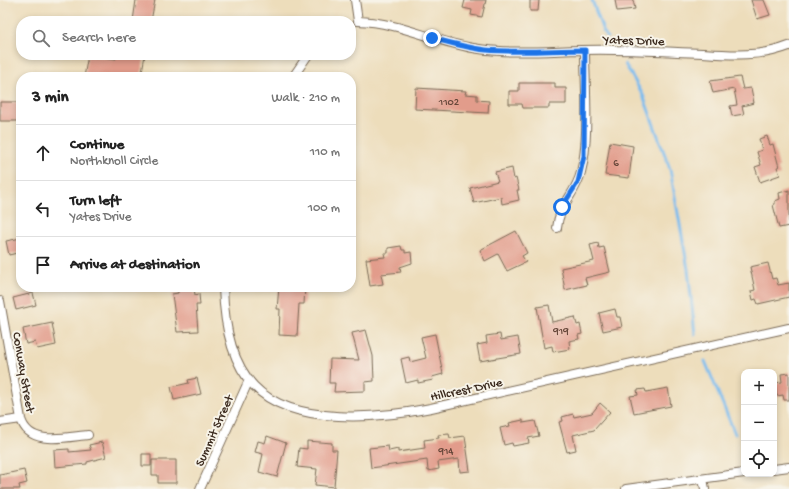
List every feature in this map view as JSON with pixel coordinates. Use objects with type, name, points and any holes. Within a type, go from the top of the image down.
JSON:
[{"type":"street","name":"Yates Drive","points":[[354,16],[355,0]]},
{"type":"street","name":"Yates Drive","points":[[356,21],[382,22],[456,44],[486,50],[585,50],[740,55],[788,49]]},
{"type":"street","points":[[557,228],[559,213],[578,182],[584,156],[585,50]]},
{"type":"street","points":[[296,72],[305,60]]},
{"type":"street","name":"Hillcrest Drive","points":[[224,292],[226,316],[233,347],[243,372],[249,380],[264,395],[272,400],[300,410],[336,416],[383,416],[431,408],[789,328]]},
{"type":"street","name":"Conway Street","points":[[0,301],[21,419],[27,430],[37,436],[53,438],[88,435]]},
{"type":"street","name":"Summit Street","points":[[200,489],[249,380]]},
{"type":"street","points":[[0,422],[21,419]]},
{"type":"street","points":[[777,469],[789,467]]},
{"type":"street","points":[[626,489],[741,473]]},
{"type":"street","points":[[703,479],[705,489]]},
{"type":"building","points":[[136,0],[155,0],[152,16],[134,16]]},
{"type":"building","points":[[465,0],[486,0],[482,17],[471,15],[472,10],[463,8]]},
{"type":"building","points":[[530,0],[539,0],[538,11],[530,11]]},
{"type":"building","points":[[615,0],[633,0],[635,9],[617,11]]},
{"type":"building","points":[[751,0],[764,0],[770,15],[757,19]]},
{"type":"building","points":[[87,60],[144,60],[142,72],[85,72]]},
{"type":"building","points":[[740,77],[743,89],[751,88],[754,103],[742,106],[744,114],[732,116],[730,106],[737,105],[734,89],[713,93],[710,81]]},
{"type":"building","points":[[519,83],[555,83],[555,88],[566,88],[566,104],[549,104],[549,108],[523,108],[522,104],[509,104],[509,91],[519,91]]},
{"type":"building","points":[[416,88],[466,91],[465,94],[477,95],[477,100],[489,101],[488,113],[415,109]]},
{"type":"building","points":[[0,102],[16,102],[16,121],[0,121]]},
{"type":"building","points":[[767,136],[770,145],[773,144],[780,175],[760,182],[755,167],[761,165],[757,152],[762,150],[759,139]]},
{"type":"building","points":[[610,142],[633,146],[629,178],[605,175]]},
{"type":"building","points":[[512,168],[514,179],[516,178],[519,190],[517,190],[519,200],[502,204],[501,197],[474,203],[470,188],[498,181],[495,172]]},
{"type":"building","points":[[789,190],[789,226],[779,228],[773,205],[775,204],[775,201],[780,199],[779,193]]},
{"type":"building","points":[[516,231],[527,253],[522,256],[526,262],[507,271],[498,254],[485,261],[480,250]]},
{"type":"building","points":[[16,239],[16,253],[9,255],[6,241]]},
{"type":"building","points":[[598,243],[599,248],[604,247],[610,272],[585,278],[587,285],[565,290],[561,268],[594,261],[590,245]]},
{"type":"building","points":[[401,246],[402,250],[405,250],[405,253],[411,252],[412,263],[400,267],[401,272],[381,274],[383,284],[370,286],[366,259],[385,257],[384,253],[388,253],[388,248]]},
{"type":"building","points":[[768,263],[772,279],[776,278],[778,285],[789,283],[789,297],[758,304],[756,299],[753,300],[751,291],[755,290],[750,267]]},
{"type":"building","points":[[195,292],[195,295],[199,294],[200,305],[196,305],[198,331],[177,332],[172,294]]},
{"type":"building","points":[[279,292],[305,292],[304,304],[299,304],[297,336],[279,335],[280,309],[277,309]]},
{"type":"building","points":[[33,293],[36,305],[16,310],[13,298]]},
{"type":"building","points":[[549,305],[552,322],[575,317],[577,325],[580,324],[582,334],[578,335],[579,339],[569,341],[570,349],[553,352],[552,346],[544,348],[537,307]]},
{"type":"building","points":[[615,309],[617,317],[620,317],[622,327],[603,331],[599,313]]},
{"type":"building","points":[[52,323],[56,345],[37,349],[35,342],[26,344],[23,329]]},
{"type":"building","points":[[366,330],[373,356],[374,381],[365,382],[365,391],[334,392],[335,383],[329,383],[330,359],[359,360],[352,333]]},
{"type":"building","points":[[435,334],[443,374],[432,377],[433,380],[418,383],[418,380],[406,383],[401,359],[409,357],[410,362],[426,358],[421,337]]},
{"type":"building","points":[[500,334],[501,340],[518,337],[521,354],[480,361],[477,345],[487,343],[486,336]]},
{"type":"building","points":[[789,373],[789,400],[784,400],[783,395],[777,396],[777,383],[782,382],[781,374]]},
{"type":"building","points":[[197,378],[201,394],[174,400],[171,387],[189,383],[188,380]]},
{"type":"building","points":[[668,388],[671,406],[634,413],[630,396],[638,395],[637,390],[645,389],[646,392]]},
{"type":"building","points":[[600,403],[610,412],[594,430],[573,435],[576,450],[567,452],[559,422],[563,421],[562,417],[573,414],[574,417],[592,413]]},
{"type":"building","points":[[523,420],[523,423],[535,421],[539,436],[528,438],[529,443],[513,446],[512,443],[504,445],[500,428],[510,426],[509,423]]},
{"type":"building","points":[[449,434],[450,438],[465,436],[470,471],[460,472],[459,459],[438,462],[439,469],[428,471],[427,460],[371,468],[369,448],[388,446],[389,451],[398,449],[398,452],[425,448],[424,440],[439,438],[438,435]]},
{"type":"building","points":[[267,436],[286,443],[277,477],[259,472],[263,454],[255,452],[258,441],[265,443]]},
{"type":"building","points":[[307,441],[332,443],[332,450],[337,450],[334,487],[315,485],[317,469],[297,467],[299,448],[307,449]]},
{"type":"building","points":[[102,442],[106,457],[87,462],[87,464],[55,467],[54,450],[69,449],[69,452],[91,450],[89,445]]},
{"type":"building","points":[[142,454],[151,454],[151,466],[142,466]]},
{"type":"building","points":[[152,460],[176,460],[176,483],[158,483],[158,475],[152,475]]},
{"type":"building","points":[[24,470],[27,483],[19,485],[20,489],[0,489],[0,475]]},
{"type":"waterway","points":[[592,0],[603,31],[607,37]]},
{"type":"waterway","points":[[625,64],[643,95],[670,169],[688,269],[695,334]]},
{"type":"waterway","points":[[705,361],[735,434]]},
{"type":"route","points":[[432,38],[471,48],[486,50],[585,50],[584,156],[581,174],[575,189],[562,207]]}]
